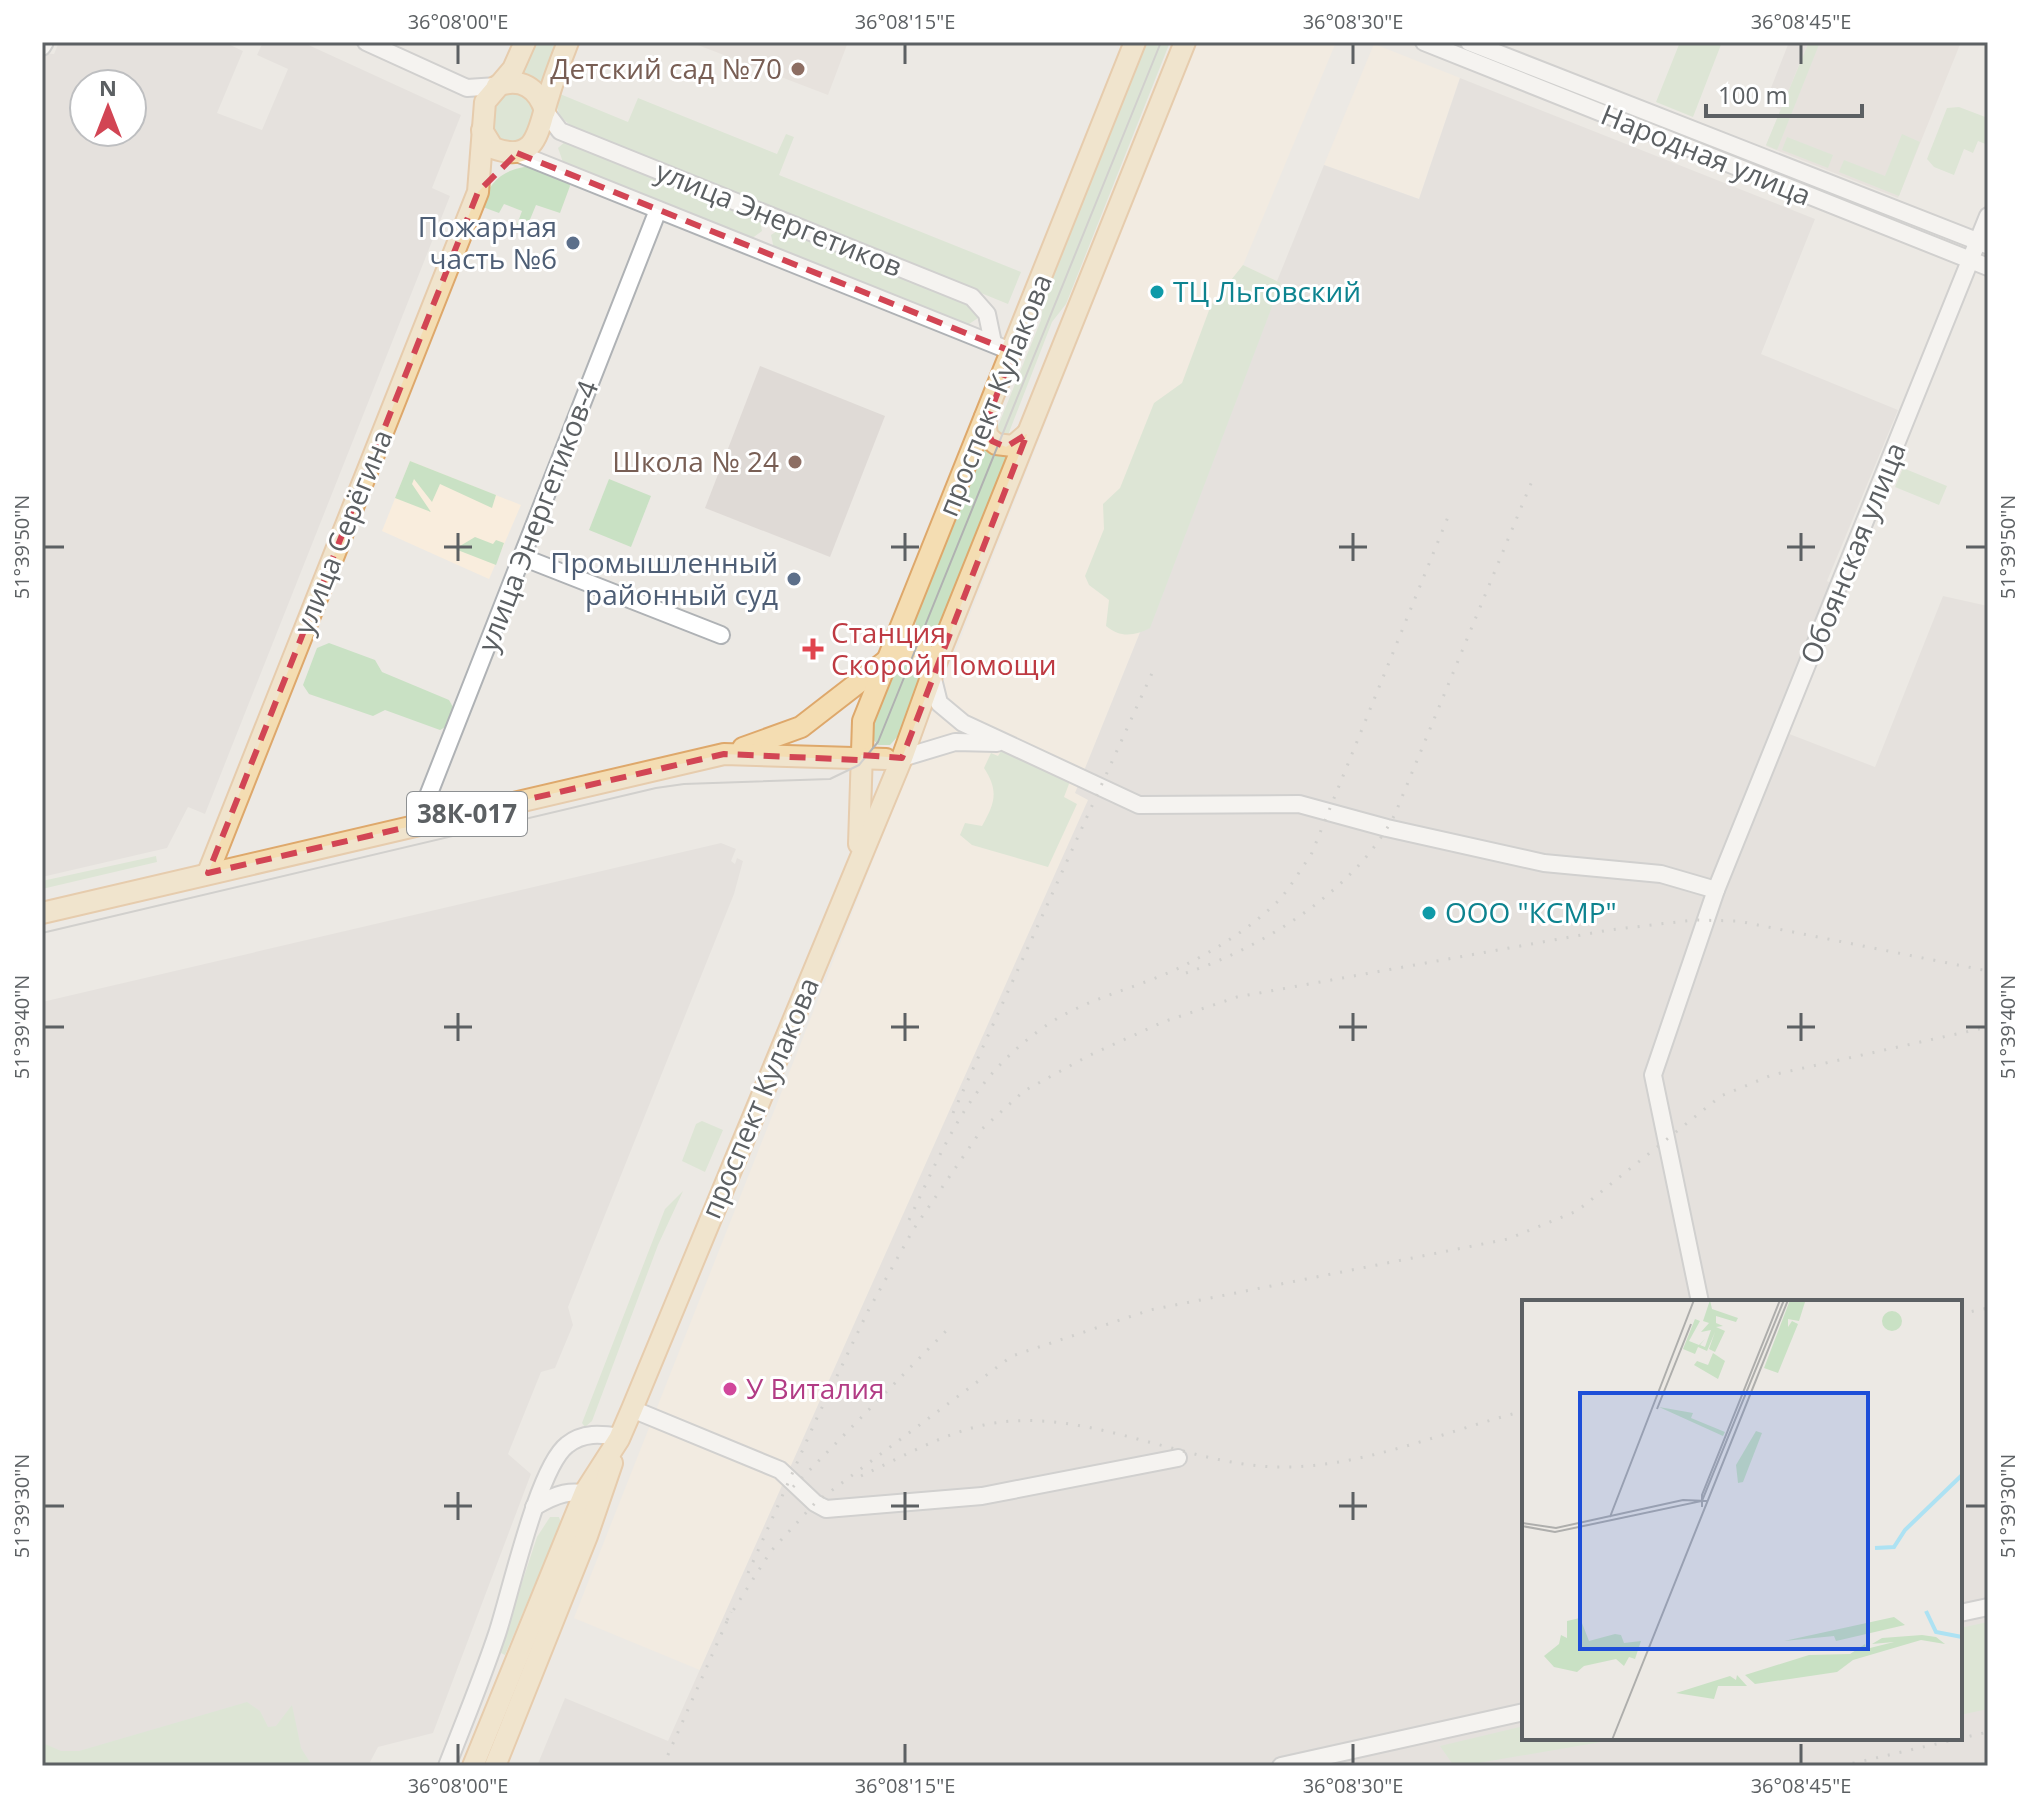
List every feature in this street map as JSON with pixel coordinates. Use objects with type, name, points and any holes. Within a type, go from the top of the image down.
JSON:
[{"type":"main road","points":[[478,192],[485,102],[513,69],[525,42]]},
{"type":"main road","points":[[478,192],[505,161],[534,141],[568,42]]},
{"type":"main road","name":"проспект Кулакова","points":[[724,754],[801,727],[889,656],[1135,42]]},
{"type":"main road","name":"проспект Кулакова","points":[[473,1766],[632,1409],[855,868],[894,758],[932,673],[1185,42]]},
{"type":"main road","points":[[497,86],[515,82],[526,85],[536,91],[545,111]]},
{"type":"main road","points":[[481,126],[493,148],[517,153]]},
{"type":"main road","name":"улица Серёгина","points":[[208,873],[478,192]]},
{"type":"main road","points":[[985,417],[987,436],[996,444],[1013,446],[1027,434]]},
{"type":"main road","points":[[855,868],[862,812],[860,760],[863,721],[889,656],[903,648],[917,649],[929,658],[932,673]]},
{"type":"main road","points":[[863,721],[865,746],[872,754],[894,758]]},
{"type":"main road","points":[[724,754],[860,760],[894,758]]},
{"type":"main road","name":"38К-017","points":[[42,913],[724,754]]},
{"type":"main road","points":[[781,755],[821,763],[844,776],[858,796],[862,812]]},
{"type":"main road","name":"проспект Кулакова","points":[[495,1766],[593,1495]]},
{"type":"street","points":[[42,47],[45,42]]},
{"type":"street","points":[[366,42],[467,88],[477,101],[481,126]]},
{"type":"street","name":"Народная улица","points":[[1424,42],[1988,267]]},
{"type":"street","name":"Народная улица","points":[[1469,42],[1983,243]]},
{"type":"street","points":[[467,88],[497,86]]},
{"type":"street","name":"улица Энергетиков","points":[[545,111],[560,131],[972,297],[987,314],[993,343]]},
{"type":"street","name":"улица Энергетиков","points":[[517,153],[1013,352]]},
{"type":"street","name":"улица Энергетиков-4","points":[[425,824],[426,801],[658,210]]},
{"type":"street","name":"Обоянская улица","points":[[1700,1300],[1653,1075],[1716,890],[1970,260],[1983,243],[1988,216]]},
{"type":"street","points":[[522,557],[721,635]]},
{"type":"street","points":[[932,673],[933,692],[949,714],[1139,805],[1299,804],[1387,828],[1544,863],[1661,874],[1716,890]]},
{"type":"street","points":[[894,758],[955,742],[1012,745]]},
{"type":"street","points":[[632,1409],[780,1470],[815,1503],[826,1509],[982,1496],[1178,1458]]},
{"type":"street","points":[[447,1766],[497,1633],[534,1507],[565,1446],[582,1436],[619,1438]]},
{"type":"street","points":[[534,1507],[563,1492],[593,1495]]},
{"type":"street","points":[[1962,1613],[1988,1607]]},
{"type":"street","points":[[1281,1766],[1522,1712]]},
{"type":"highlighted area","points":[[517,153],[1013,352],[985,426],[992,441],[1006,447],[1027,434],[902,758],[861,755],[860,760],[724,754],[208,873],[478,192]]},
{"type":"shaded area","points":[[59,42],[224,42],[243,51],[217,113],[262,130],[288,69],[257,55],[263,42],[302,42],[461,115],[432,188],[450,196],[205,814],[188,807],[167,848],[42,877],[42,53],[54,54]]},
{"type":"shaded area","name":"Детский сад №70","points":[[690,42],[848,42],[828,95]]},
{"type":"shaded area","points":[[1196,42],[1336,42],[1243,265],[1281,283],[1076,792],[1089,799],[700,1670],[574,1618]]},
{"type":"shaded area","points":[[1789,42],[1808,42],[1781,110],[1765,103]]},
{"type":"shaded area","points":[[1808,42],[1961,42],[1898,198],[1766,146]]},
{"type":"shaded area","points":[[1374,44],[1460,78],[1419,199],[1324,165]]},
{"type":"shaded area","points":[[1460,78],[1815,219],[1761,354],[1898,410],[1827,581],[1834,585],[1779,730],[1875,767],[1943,596],[1988,606],[1988,1766],[537,1766],[565,1698],[668,1741],[1088,800],[1075,793],[1281,284],[1277,281],[1324,165],[1419,199]]},
{"type":"shaded area","name":"Школа № 24","points":[[760,366],[885,416],[830,557],[705,508]]},
{"type":"shaded area","points":[[410,461],[521,505],[489,579],[382,531]]},
{"type":"shaded area","points":[[721,843],[736,849],[731,861],[735,864],[737,858],[743,861],[734,894],[568,1307],[573,1325],[555,1368],[541,1372],[508,1454],[531,1474],[433,1733],[378,1747],[368,1766],[42,1766],[42,1002]]},
{"type":"green space","points":[[531,42],[563,42],[542,82],[536,83],[523,75]]},
{"type":"green space","points":[[1146,42],[1170,42],[1066,304],[1052,322],[1008,435],[996,431],[1041,320],[1044,297]]},
{"type":"green space","points":[[1680,42],[1722,42],[1693,117],[1656,102]]},
{"type":"green space","points":[[1809,42],[1820,42],[1777,150],[1766,145]]},
{"type":"green space","points":[[507,92],[526,94],[538,111],[524,140],[519,142],[502,140],[493,129],[495,109]]},
{"type":"green space","points":[[560,94],[628,122],[638,98],[777,154],[786,134],[794,137],[779,175],[1021,272],[1008,304],[575,128],[560,114],[557,105]]},
{"type":"green space","points":[[1959,107],[1988,118],[1988,145],[1978,141],[1973,153],[1964,149],[1954,175],[1934,167],[1927,159],[1947,108]]},
{"type":"green space","points":[[1902,134],[1920,142],[1899,196],[1839,172],[1844,160],[1885,176]]},
{"type":"green space","points":[[1787,137],[1833,155],[1828,168],[1782,150]]},
{"type":"green space","points":[[567,140],[759,217],[762,231],[751,239],[564,165],[558,148]]},
{"type":"green space","points":[[534,166],[569,182],[570,186],[560,213],[536,205],[524,234],[515,230],[522,211],[504,204],[499,213],[480,206],[500,177],[515,169]]},
{"type":"green space","points":[[783,227],[971,302],[979,313],[978,318],[966,326],[774,249],[771,235]]},
{"type":"green space","points":[[1243,265],[1281,283],[1150,628],[1139,633],[1122,634],[1106,626],[1109,600],[1089,585],[1085,576],[1104,529],[1103,504],[1120,488],[1154,403],[1182,383],[1211,305]]},
{"type":"green space","points":[[983,445],[989,453],[1007,455],[939,627],[925,634],[916,627],[915,618]]},
{"type":"green space","points":[[410,461],[496,495],[492,508],[440,484],[432,502],[414,479],[412,484],[431,512],[395,498]]},
{"type":"green space","points":[[1903,468],[1947,486],[1939,505],[1895,487]]},
{"type":"green space","points":[[609,479],[651,496],[631,547],[589,530]]},
{"type":"green space","points":[[475,537],[493,544],[496,540],[504,543],[496,565],[455,549]]},
{"type":"green space","points":[[329,643],[375,660],[382,672],[449,700],[454,709],[449,725],[440,730],[385,710],[373,716],[309,694],[303,685],[317,648]]},
{"type":"green space","points":[[908,656],[922,663],[923,674],[898,736],[890,745],[878,745],[871,737],[878,704],[894,670]]},
{"type":"green space","points":[[1003,748],[1072,776],[1064,797],[1077,804],[1048,867],[972,845],[960,835],[965,823],[982,826],[986,818],[994,797],[984,768],[991,753],[998,756]]},
{"type":"green space","points":[[156,856],[157,862],[42,889],[42,881]]},
{"type":"green space","points":[[702,1121],[723,1130],[705,1172],[682,1161],[696,1124]]},
{"type":"green space","points":[[683,1191],[658,1245],[592,1421],[585,1427],[582,1423],[665,1209]]},
{"type":"green space","points":[[550,1517],[559,1517],[561,1523],[505,1655],[499,1652],[537,1537]]},
{"type":"green space","points":[[1988,1622],[1988,1709],[1962,1715],[1962,1628]]},
{"type":"green space","points":[[247,1702],[260,1711],[268,1727],[276,1726],[292,1705],[301,1748],[311,1764],[336,1766],[42,1766],[42,1733],[45,1744],[61,1751],[79,1751]]},
{"type":"green space","points":[[1522,1726],[1522,1740],[1612,1740],[1461,1766],[1454,1766],[1440,1746]]},
{"type":"tram line","points":[[42,933],[656,788],[684,784],[830,779],[859,765],[878,742],[1161,42]]},
{"type":"railway","points":[[1186,973],[1246,948],[1306,912],[1357,867],[1378,841],[1395,814],[1532,481]]},
{"type":"railway","points":[[909,1220],[948,1138],[963,1114],[997,1068],[1018,1047],[1077,1008],[1166,974],[1207,953],[1254,922],[1285,893],[1311,855],[1450,512]]},
{"type":"railway","points":[[953,1113],[1153,671]]},
{"type":"railway","points":[[748,1573],[868,1311],[913,1230],[982,1129],[1024,1091],[1088,1056],[1163,1022],[1237,997],[1609,930],[1694,920],[1738,921],[1988,971]]},
{"type":"railway","points":[[727,1620],[771,1551],[815,1503],[1012,1356],[1150,1310],[1508,1239],[1577,1211],[1721,1096],[1772,1075],[1988,1027]]},
{"type":"railway","points":[[1962,1314],[1988,1308]]},
{"type":"railway","points":[[793,1487],[947,1330]]},
{"type":"railway","points":[[861,1476],[953,1434],[984,1425],[1020,1421],[1056,1422],[1093,1428],[1204,1456],[1276,1467],[1308,1466],[1371,1455],[1522,1412]]},
{"type":"railway","points":[[663,1766],[731,1612]]},
{"type":"railway","points":[[1962,1738],[1988,1732]]},
{"type":"railway","points":[[1841,1766],[1953,1740]]},
{"type":"place","name":"Детский сад №70","points":[[798,69]]},
{"type":"place","name":"Пожарная часть №6","points":[[573,243]]},
{"type":"place","name":"ТЦ Льговский","points":[[1157,292]]},
{"type":"place","name":"Школа № 24","points":[[795,462]]},
{"type":"place","name":"Промышленный районный суд","points":[[794,579]]},
{"type":"place","name":"Станция Скорой Помощи","points":[[813,649]]},
{"type":"place","name":"ООО \"КСМР\"","points":[[1429,913]]},
{"type":"place","name":"У Виталия","points":[[730,1389]]}]
